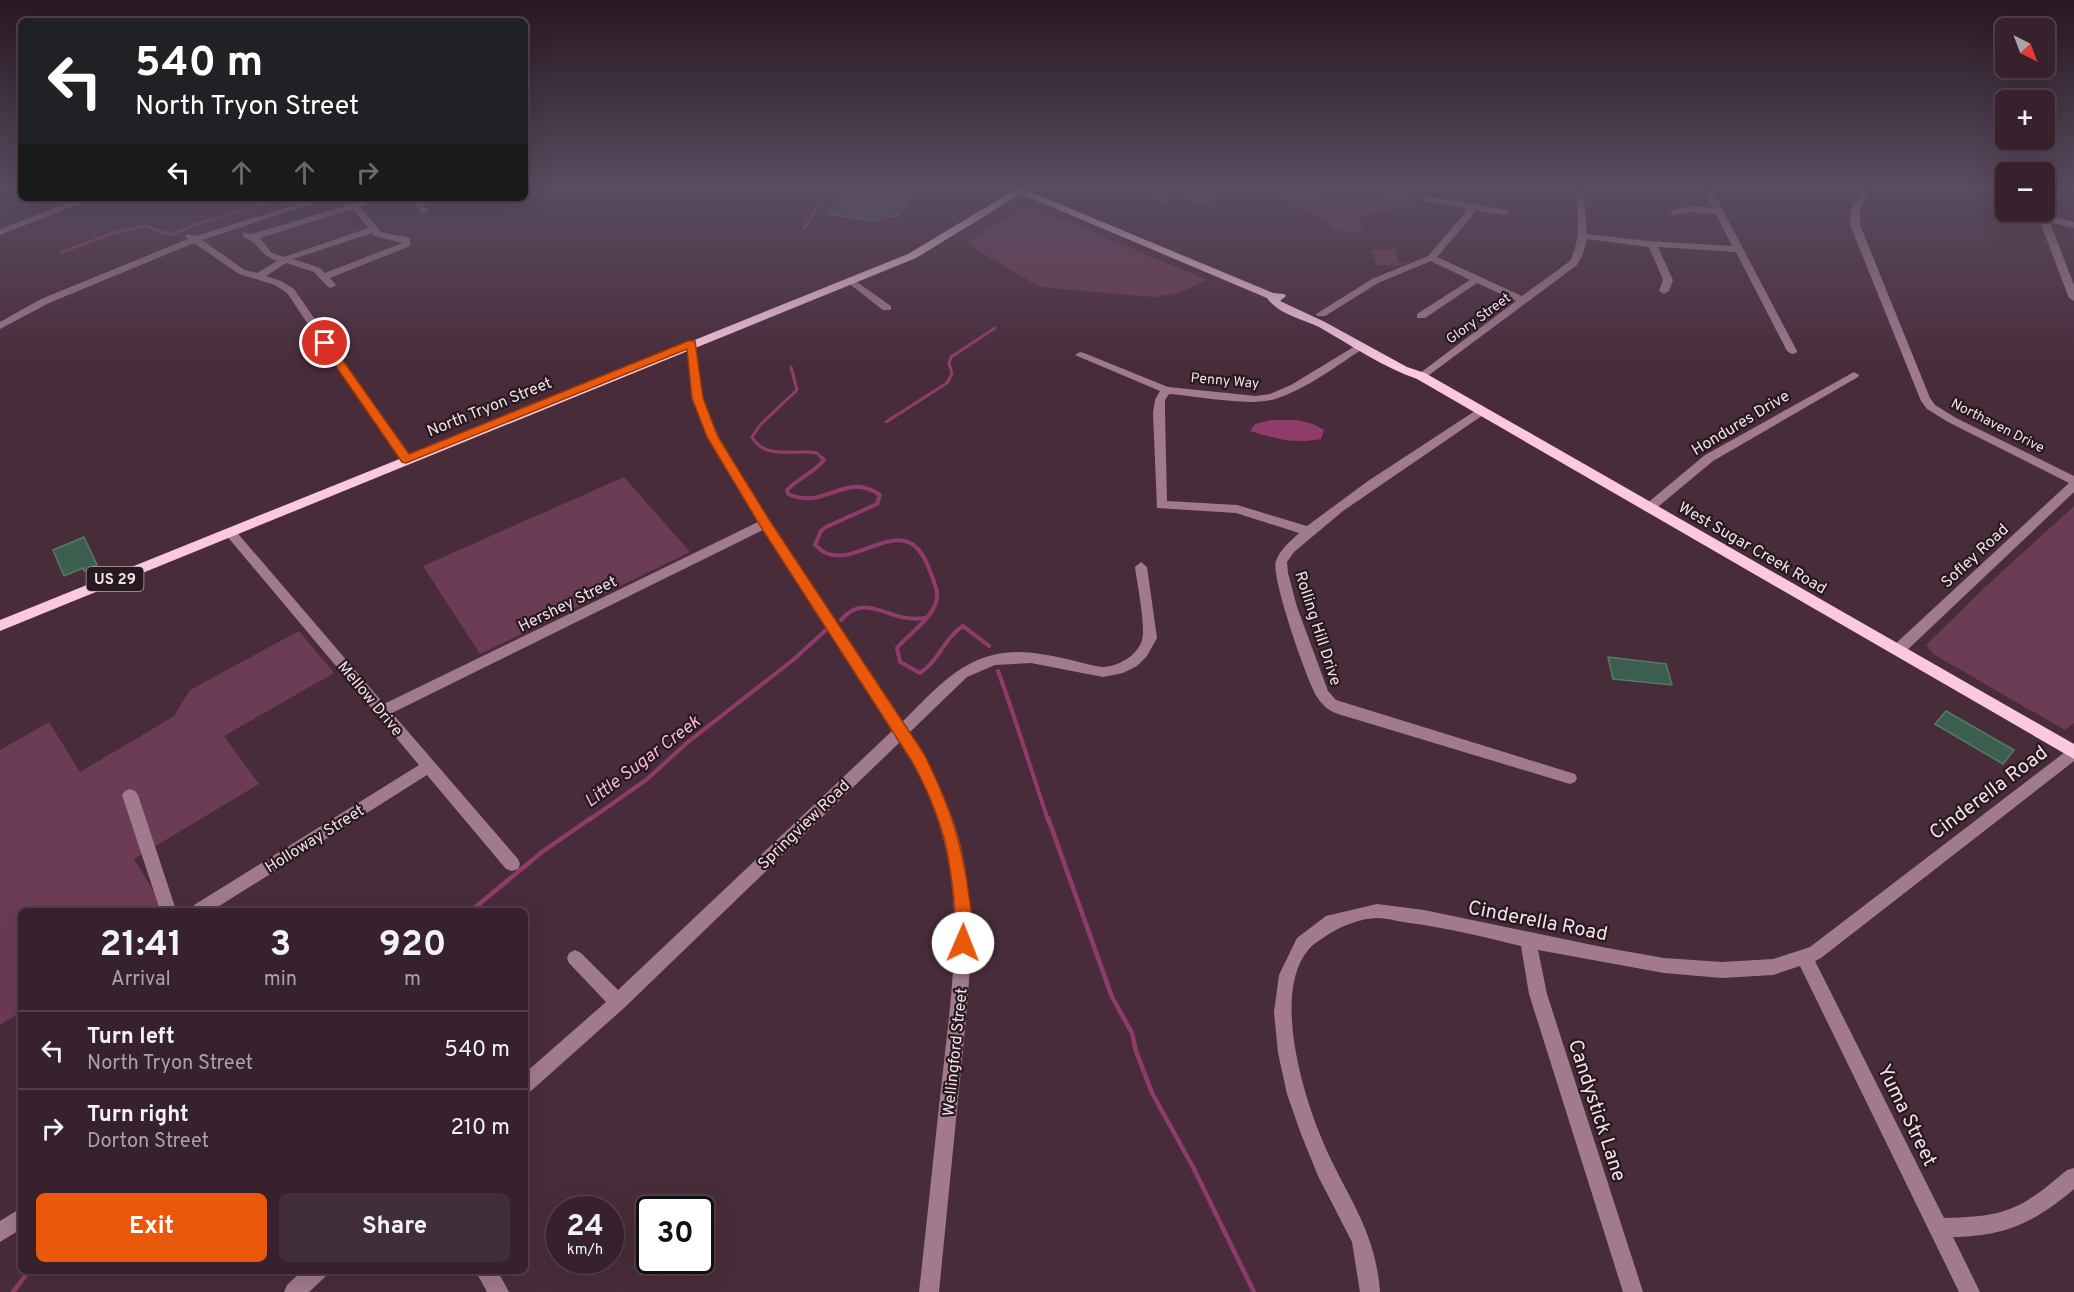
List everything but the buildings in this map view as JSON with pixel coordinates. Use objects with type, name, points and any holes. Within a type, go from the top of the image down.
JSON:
[{"type":"main road","name":"North Tryon Street","points":[[0,626],[926,248],[941,246]]},
{"type":"main road","name":"West Sugar Creek Road","points":[[1155,246],[1271,296],[1284,297],[1321,314],[1411,365],[1418,374]]},
{"type":"main road","name":"West Sugar Creek Road","points":[[1271,296],[1276,303],[1403,370],[1418,374],[2074,752]]},
{"type":"street","points":[[0,326],[45,301],[170,246]]},
{"type":"street","points":[[205,246],[242,272],[255,278],[278,283],[291,291],[406,459]]},
{"type":"street","points":[[262,246],[269,255],[312,268],[328,280],[402,246]]},
{"type":"street","points":[[255,278],[283,260],[325,246]]},
{"type":"street","points":[[1321,314],[1381,278],[1431,258],[1441,246]]},
{"type":"street","name":"Glory Street","points":[[1418,374],[1524,301],[1574,263],[1580,246]]},
{"type":"street","points":[[1653,246],[1668,280],[1664,291]]},
{"type":"street","points":[[1691,246],[1738,249]]},
{"type":"street","points":[[1737,246],[1792,351]]},
{"type":"street","name":"Northaven Drive","points":[[1864,246],[1925,399],[1931,407],[2074,483]]},
{"type":"street","points":[[2054,246],[2074,298]]},
{"type":"street","points":[[1431,258],[1524,301]]},
{"type":"street","points":[[2063,271],[2074,273]]},
{"type":"street","points":[[1422,316],[1477,279]]},
{"type":"street","points":[[850,280],[887,308]]},
{"type":"street","name":"Wellingford Street","points":[[691,344],[697,398],[705,422],[765,524],[901,732],[933,787],[948,825],[961,883],[964,920],[960,989],[930,1292]]},
{"type":"street","name":"Penny Way","points":[[1080,355],[1166,390],[1230,398],[1272,397],[1295,387],[1360,346]]},
{"type":"street","name":"Hondures Drive","points":[[1649,508],[1709,458],[1854,375]]},
{"type":"street","points":[[1166,390],[1160,400],[1158,413],[1161,505],[1237,509],[1308,531]]},
{"type":"street","name":"Rolling Hill Drive","points":[[1482,411],[1394,469],[1308,531],[1284,554],[1281,563],[1287,594],[1322,693],[1331,704],[1570,778]]},
{"type":"street","name":"Sofley Road","points":[[1898,650],[2074,483]]},
{"type":"street","name":"Hershey Street","points":[[383,711],[765,524]]},
{"type":"street","name":"Mellow Drive","points":[[230,532],[512,864]]},
{"type":"street","name":"Springview Road","points":[[528,1082],[618,1002],[962,673],[985,660],[1015,657],[1103,672],[1119,670],[1136,660],[1150,638],[1141,567]]},
{"type":"street","name":"Cinderella Road","points":[[1370,1292],[1362,1241],[1310,1132],[1289,1060],[1282,1000],[1286,974],[1293,956],[1302,943],[1323,924],[1341,916],[1366,912],[1388,912],[1638,960],[1699,968],[1753,970],[1790,964],[1805,958],[2074,752]]},
{"type":"street","name":"Holloway Street","points":[[203,908],[429,766]]},
{"type":"street","points":[[130,795],[167,908]]},
{"type":"street","name":"Candystick Lane","points":[[1528,939],[1538,994],[1633,1292]]},
{"type":"street","points":[[575,958],[618,1002]]},
{"type":"street","name":"Yuma Street","points":[[1805,958],[1970,1292]]},
{"type":"street","points":[[1938,1228],[1988,1227],[2022,1217],[2041,1205],[2074,1177]]},
{"type":"street","points":[[0,1232],[18,1220]]},
{"type":"street","points":[[294,1292],[314,1274]]},
{"type":"street","points":[[488,1274],[500,1292]]},
{"type":"shaded area","points":[[971,246],[1126,246],[1207,280],[1178,293],[1154,297],[1040,287]]},
{"type":"shaded area","points":[[1394,249],[1399,262],[1409,262],[1398,266],[1377,265],[1371,250]]},
{"type":"shaded area","points":[[1272,420],[1297,420],[1313,424],[1324,430],[1321,439],[1302,441],[1250,431],[1255,424]]},
{"type":"shaded area","points":[[624,477],[690,552],[480,654],[423,566]]},
{"type":"shaded area","points":[[2074,506],[2074,723],[2065,730],[1933,654],[1926,645]]},
{"type":"shaded area","points":[[299,631],[334,673],[224,736],[259,784],[134,859],[164,908],[18,908],[18,1014],[0,1025],[0,750],[49,722],[80,772],[174,716],[190,690]]},
{"type":"waterway","points":[[62,252],[77,246]]},
{"type":"waterway","points":[[886,422],[947,383],[952,374],[949,363],[951,357],[995,328]]},
{"type":"waterway","name":"Little Sugar Creek","points":[[791,367],[797,390],[760,425],[752,437],[764,449],[817,453],[824,460],[787,490],[788,494],[802,498],[814,498],[856,487],[868,488],[880,495],[877,504],[826,527],[821,531],[815,545],[825,552],[839,555],[895,540],[907,542],[918,549],[932,576],[937,593],[936,601],[928,616],[897,648],[900,662],[920,673],[963,626],[989,646]]},
{"type":"waterway","name":"Little Sugar Creek","points":[[841,620],[850,612],[860,608],[879,610],[912,619],[924,618]]},
{"type":"waterway","name":"Little Sugar Creek","points":[[589,820],[646,780],[688,742],[793,660],[826,630]]},
{"type":"waterway","points":[[998,671],[1048,820]]},
{"type":"waterway","name":"Little Sugar Creek","points":[[474,908],[542,852],[591,818]]},
{"type":"waterway","points":[[1048,818],[1112,997],[1132,1033],[1136,1051],[1152,1093],[1193,1167],[1254,1292]]},
{"type":"waterway","name":"Little Sugar Creek","points":[[13,1292],[27,1274]]},
{"type":"route","points":[[325,343],[406,459],[691,344],[697,398],[713,437],[765,524],[918,758],[933,787],[948,825],[957,860],[964,920],[963,943]]}]
